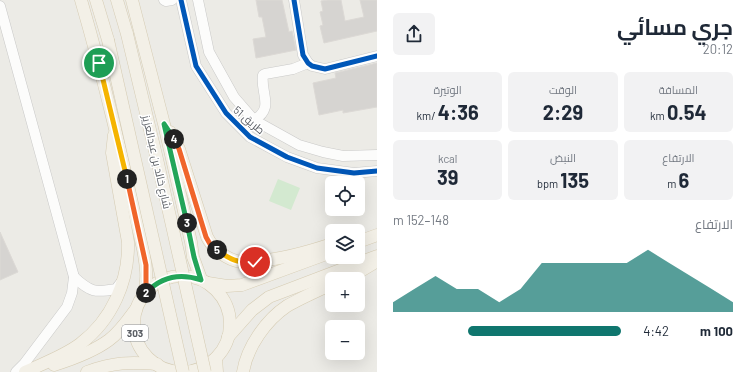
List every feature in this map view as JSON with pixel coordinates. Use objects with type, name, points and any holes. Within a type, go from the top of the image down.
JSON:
[{"type":"main road","points":[[81,0],[99,63],[115,128],[146,265],[146,285],[144,294]]},
{"type":"main road","name":"شارع خالد بن عبدالعزيز","points":[[96,0],[108,40],[183,372]]},
{"type":"main road","name":"شارع خالد بن عبدالعزيز","points":[[117,0],[127,34],[157,158],[205,372]]},
{"type":"main road","points":[[132,0],[164,124],[194,257],[205,281],[220,294],[227,307],[230,322],[228,338]]},
{"type":"main road","points":[[164,124],[172,135],[179,149],[206,237],[210,244],[236,261],[242,263],[278,259],[325,246]]},
{"type":"main road","points":[[25,372],[71,350],[90,335],[110,311],[118,297],[126,277],[129,257],[128,242],[112,153],[115,128]]},
{"type":"main road","points":[[365,236],[377,234]]},
{"type":"main road","points":[[365,239],[377,234]]},
{"type":"main road","name":"303","points":[[163,368],[145,354],[137,340],[135,324],[137,308],[144,294],[156,284],[170,277],[186,276],[227,286],[242,285],[325,254]]},
{"type":"main road","points":[[87,372],[104,366],[136,362],[180,372],[203,367],[216,358],[228,338],[252,310],[269,297],[377,256]]},
{"type":"main road","points":[[359,272],[377,261]]},
{"type":"main road","points":[[243,372],[244,363],[253,343],[275,316],[287,307],[325,288]]},
{"type":"main road","points":[[36,372],[80,356],[108,340],[123,327],[137,308]]},
{"type":"main road","points":[[216,358],[217,372]]},
{"type":"street","points":[[164,0],[172,0]]},
{"type":"street","points":[[294,0],[303,55],[308,63],[316,68],[325,69],[377,56]]},
{"type":"street","points":[[182,4],[198,2]]},
{"type":"street","name":"طريق 51","points":[[198,2],[209,52],[234,97],[254,120],[299,145],[323,152],[343,156],[377,155]]},
{"type":"street","name":"طريق 51","points":[[182,4],[196,66],[226,113],[250,137],[287,157],[317,168],[354,173],[377,171]]},
{"type":"street","points":[[0,6],[74,277],[72,293],[67,307],[24,364],[16,372]]},
{"type":"street","points":[[254,120],[260,115],[266,105],[263,76],[293,69],[308,63]]},
{"type":"street","points":[[74,277],[86,288],[100,292],[116,289],[126,277]]},
{"type":"street","points":[[110,372],[136,362]]},
{"type":"green space","points":[[278,179],[300,188],[291,210],[269,201]]},
{"type":"building","points":[[256,0],[282,0],[289,32],[292,31],[296,50],[256,58],[253,39],[266,37],[262,17],[259,17]]},
{"type":"building","points":[[341,0],[345,21],[364,17],[360,0],[377,0],[377,31],[324,43],[320,26],[323,25],[320,12],[323,11],[321,1]]},
{"type":"building","points":[[377,63],[377,107],[343,113],[343,110],[319,115],[313,83],[336,78],[335,73]]},
{"type":"building","points":[[0,232],[18,272],[0,280]]},
{"type":"cycle path","points":[[181,0],[196,66],[226,113],[250,137],[287,157],[317,168],[354,173],[377,171]]},
{"type":"cycle path","points":[[294,0],[303,55],[312,66],[325,69],[377,56]]},
{"type":"route","points":[[99,63],[146,265],[146,285],[144,294],[156,284],[170,277],[186,276],[201,280],[194,257],[164,124],[172,135],[179,149],[206,237],[210,244],[226,256],[236,261],[242,263],[255,262]]}]
